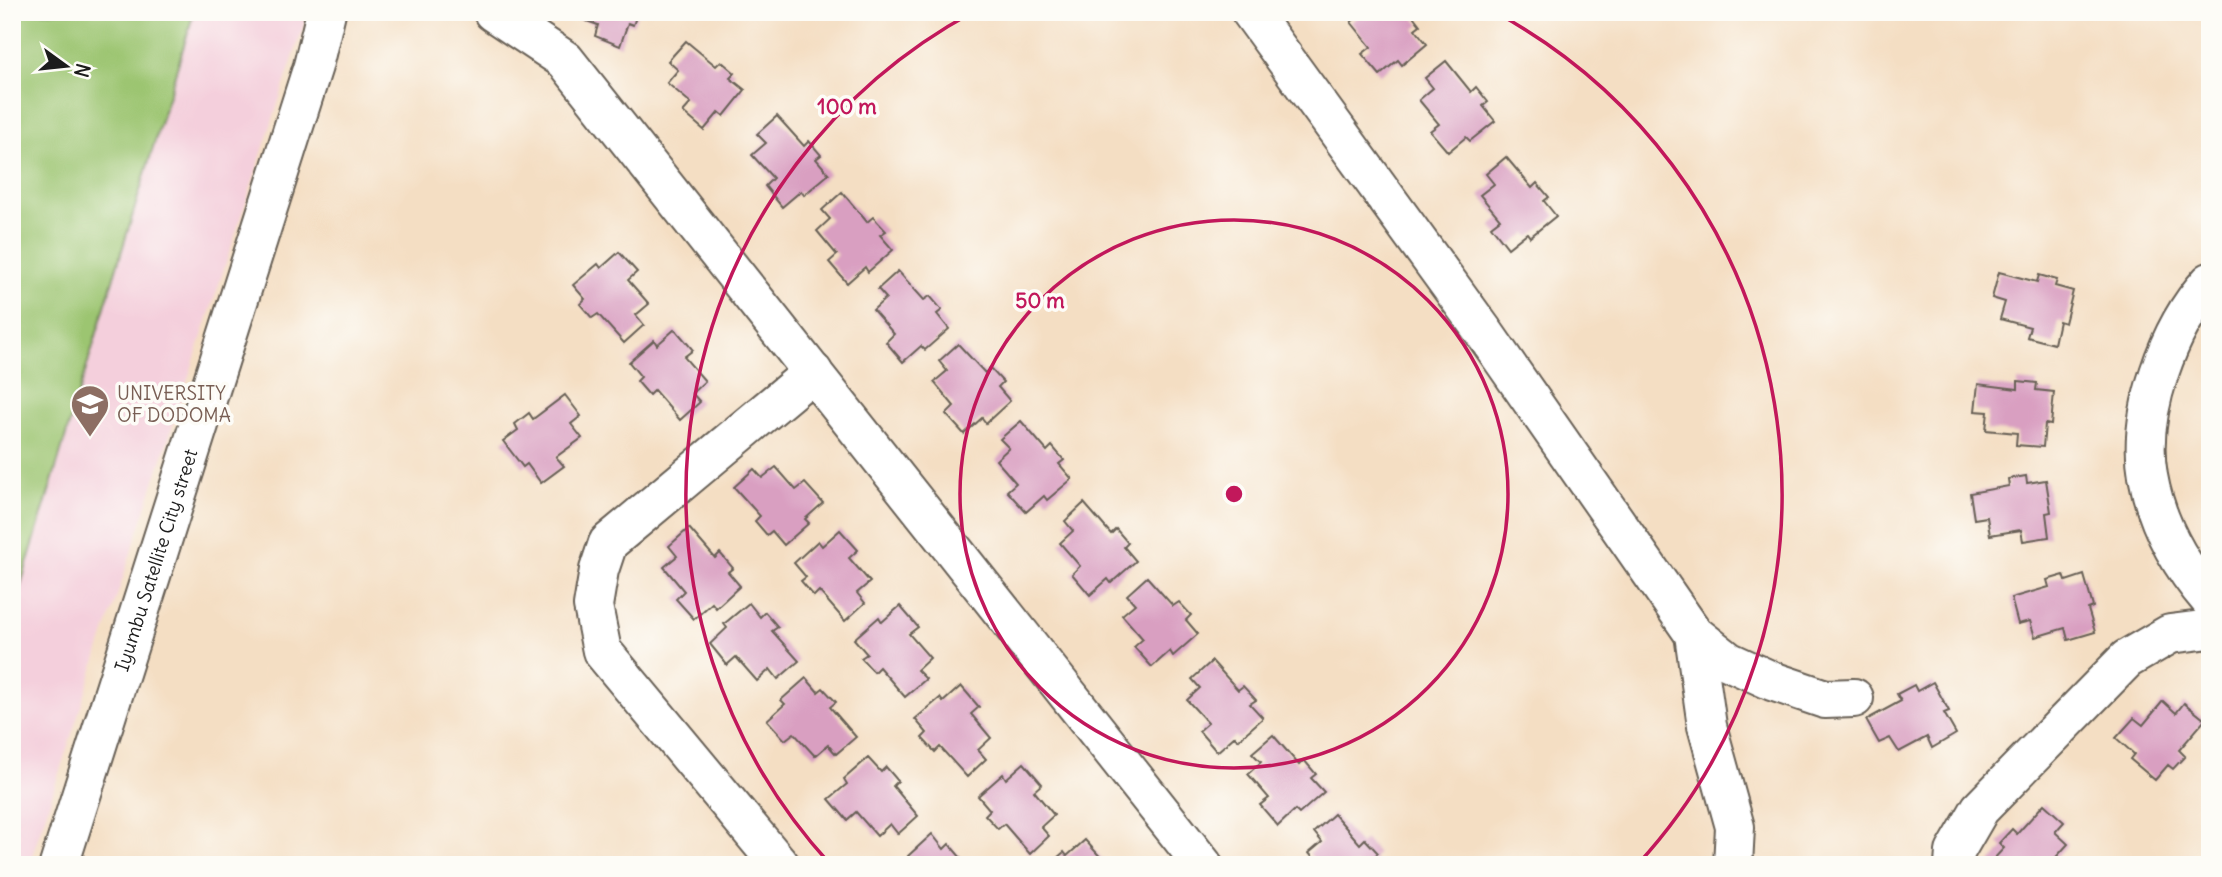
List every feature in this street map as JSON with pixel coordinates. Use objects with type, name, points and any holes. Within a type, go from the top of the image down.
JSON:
[{"type":"street","name":"Iyumbu Satellite City street","points":[[59,865],[313,66],[326,12]]},
{"type":"street","points":[[493,12],[565,60],[1203,865]]},
{"type":"street","points":[[1251,12],[1483,331],[1694,634],[1728,661],[1772,681],[1825,699],[1854,698]]},
{"type":"street","points":[[2210,282],[2184,317],[2171,342],[2157,378],[2146,442],[2148,475],[2166,533],[2181,561],[2210,600]]},
{"type":"street","points":[[780,865],[602,650],[593,606],[598,570],[608,543],[813,372]]},
{"type":"street","points":[[1954,865],[1955,852],[1980,809],[2127,659],[2170,634],[2210,629]]},
{"type":"street","points":[[1694,634],[1707,726],[1735,827],[1733,865]]},
{"type":"street","points":[[71,825],[75,865]]},
{"type":"shaded area","name":"UNIVERSITY OF DODOMA","points":[[12,12],[308,12],[29,865],[12,865]]},
{"type":"green space","points":[[12,12],[194,12],[12,614]]},
{"type":"building","points":[[570,12],[638,12],[633,25],[628,23],[620,46],[595,36],[598,25],[569,15]]},
{"type":"building","points":[[1364,12],[1400,12],[1403,15],[1410,12],[1420,25],[1415,29],[1427,44],[1402,65],[1398,60],[1380,75],[1362,54],[1371,47],[1351,22]]},
{"type":"building","points":[[686,41],[716,66],[721,61],[735,73],[730,78],[745,90],[724,116],[719,112],[704,130],[683,112],[691,103],[667,83],[678,70],[668,61]]},
{"type":"building","points":[[1446,61],[1471,92],[1476,87],[1488,102],[1483,106],[1495,121],[1470,141],[1466,137],[1448,152],[1430,131],[1439,124],[1419,100],[1433,88],[1425,78]]},
{"type":"building","points":[[777,116],[804,146],[809,141],[821,155],[816,159],[829,174],[804,195],[801,191],[782,207],[765,186],[773,178],[752,155],[766,143],[757,134]]},
{"type":"building","points":[[1506,157],[1532,188],[1537,183],[1549,197],[1544,201],[1556,216],[1530,237],[1527,233],[1508,248],[1491,226],[1500,219],[1480,195],[1494,184],[1486,174]]},
{"type":"building","points":[[842,192],[867,222],[873,217],[886,231],[880,235],[893,250],[868,272],[865,267],[847,283],[829,262],[837,255],[817,231],[830,219],[822,210]]},
{"type":"building","points":[[619,252],[637,272],[628,280],[649,304],[636,315],[644,325],[624,343],[598,314],[592,318],[580,304],[585,299],[573,285],[598,264],[601,268]]},
{"type":"building","points":[[898,271],[924,300],[930,296],[942,310],[937,314],[949,329],[925,350],[921,346],[903,362],[886,342],[894,334],[873,310],[886,298],[878,289]]},
{"type":"building","points":[[1999,272],[2037,282],[2039,275],[2057,280],[2055,286],[2073,291],[2065,323],[2059,321],[2054,344],[2027,337],[2030,327],[2000,319],[2005,302],[1992,298]]},
{"type":"building","points":[[675,329],[693,350],[684,357],[705,381],[692,393],[700,402],[680,420],[654,390],[649,395],[637,381],[641,377],[629,362],[654,340],[657,345]]},
{"type":"building","points":[[958,344],[985,373],[990,368],[1003,382],[998,387],[1010,401],[986,423],[982,418],[964,434],[946,414],[954,406],[934,382],[947,371],[939,361]]},
{"type":"building","points":[[2018,381],[2037,383],[2036,390],[2054,392],[2051,425],[2045,424],[2043,447],[2016,445],[2017,433],[1986,430],[1988,412],[1975,411],[1978,384],[2018,389]]},
{"type":"building","points":[[565,395],[581,416],[571,424],[582,438],[556,457],[564,466],[541,483],[527,464],[523,467],[503,441],[518,430],[515,424],[529,413],[533,419]]},
{"type":"building","points":[[1021,421],[1047,451],[1052,446],[1064,460],[1059,464],[1072,479],[1047,500],[1044,496],[1026,512],[1007,491],[1016,483],[996,460],[1009,448],[1000,439]]},
{"type":"building","points":[[776,467],[796,490],[805,483],[823,503],[805,519],[809,523],[784,545],[772,531],[767,535],[755,521],[760,516],[734,487],[754,469],[762,478]]},
{"type":"building","points":[[2026,476],[2027,483],[2046,480],[2051,512],[2046,513],[2049,537],[2023,541],[2021,530],[1990,535],[1987,517],[1974,519],[1970,493],[2009,486],[2008,479]]},
{"type":"building","points":[[1084,503],[1111,534],[1116,529],[1128,543],[1124,547],[1136,561],[1111,583],[1108,579],[1090,595],[1072,574],[1080,566],[1060,543],[1073,531],[1065,521]]},
{"type":"building","points":[[689,528],[715,558],[720,553],[733,568],[728,572],[740,586],[716,608],[712,603],[694,619],[676,599],[684,591],[664,567],[677,556],[669,546]]},
{"type":"building","points":[[840,530],[858,550],[849,558],[870,582],[857,593],[865,603],[845,621],[819,591],[814,596],[801,581],[806,577],[794,563],[818,541],[822,546]]},
{"type":"building","points":[[2064,575],[2066,581],[2084,575],[2093,607],[2088,609],[2095,632],[2068,640],[2065,628],[2035,637],[2030,621],[2018,624],[2011,598],[2049,587],[2047,580]]},
{"type":"building","points":[[1147,577],[1173,606],[1179,602],[1191,615],[1186,620],[1198,634],[1173,656],[1170,651],[1152,667],[1134,647],[1143,639],[1122,615],[1135,604],[1127,595]]},
{"type":"building","points":[[749,603],[760,617],[765,612],[778,627],[772,631],[799,661],[778,679],[770,669],[757,681],[736,657],[727,665],[710,644],[727,628],[724,624]]},
{"type":"building","points":[[900,606],[918,627],[909,634],[930,658],[917,670],[926,679],[905,697],[879,667],[874,672],[861,658],[867,654],[854,639],[879,617],[882,622]]},
{"type":"building","points":[[1212,661],[1238,690],[1243,686],[1256,700],[1250,704],[1263,718],[1238,740],[1235,736],[1217,752],[1199,731],[1208,723],[1187,700],[1200,688],[1192,679]]},
{"type":"building","points":[[806,678],[818,692],[823,688],[836,702],[830,707],[856,737],[836,754],[828,745],[815,756],[794,733],[785,740],[767,720],[785,704],[781,700]]},
{"type":"building","points":[[1933,682],[1949,711],[1944,713],[1956,734],[1932,748],[1927,737],[1899,752],[1890,738],[1879,743],[1866,720],[1901,701],[1897,694],[1914,685],[1917,691]]},
{"type":"building","points":[[961,686],[979,707],[971,714],[991,738],[978,750],[986,759],[967,777],[940,747],[935,752],[922,738],[927,733],[915,719],[940,698],[943,702]]},
{"type":"building","points":[[2163,701],[2176,713],[2184,703],[2205,720],[2179,750],[2185,756],[2173,769],[2168,765],[2155,780],[2130,759],[2134,754],[2116,738],[2134,718],[2143,725]]},
{"type":"building","points":[[1273,735],[1299,765],[1304,760],[1316,774],[1311,778],[1324,792],[1299,814],[1295,810],[1278,826],[1260,805],[1269,798],[1248,774],[1261,762],[1252,753]]},
{"type":"building","points":[[868,758],[881,772],[886,767],[898,781],[893,786],[918,816],[898,834],[890,824],[877,836],[856,812],[847,820],[829,799],[847,784],[844,779]]},
{"type":"building","points":[[1024,763],[1042,784],[1034,791],[1054,815],[1041,827],[1049,836],[1030,854],[1004,824],[998,829],[985,815],[990,810],[978,796],[1003,774],[1006,779]]},
{"type":"building","points":[[2044,804],[2064,822],[2055,832],[2068,844],[2049,865],[1994,865],[1991,862],[2004,848],[1999,843],[2012,829],[2017,834]]},
{"type":"building","points":[[1334,814],[1360,844],[1365,839],[1378,853],[1373,858],[1379,865],[1319,865],[1309,853],[1322,842],[1314,832]]},
{"type":"building","points":[[932,834],[944,849],[949,844],[962,859],[957,865],[906,865],[911,861],[908,856]]},
{"type":"building","points":[[1085,840],[1104,861],[1099,865],[1049,865],[1064,852],[1067,856]]},
{"type":"place","name":"UNIVERSITY OF DODOMA","points":[[90,438]]}]
